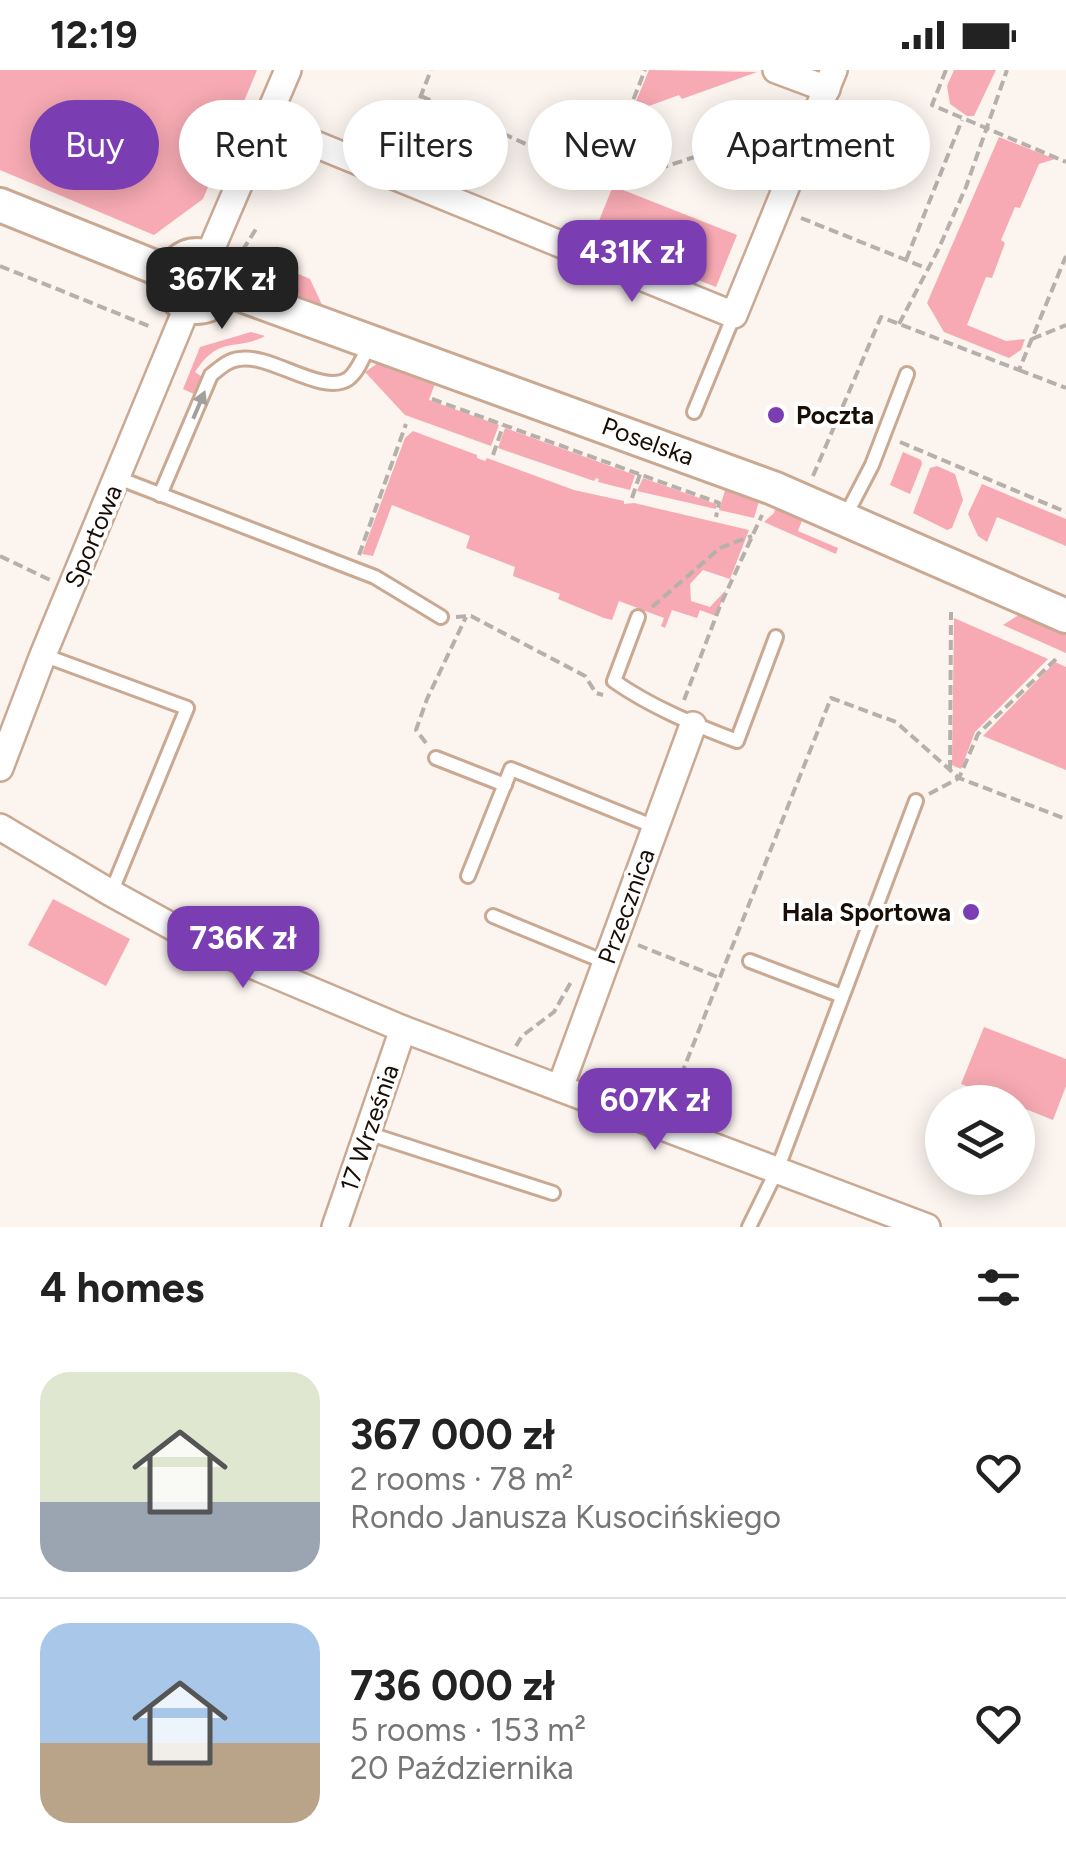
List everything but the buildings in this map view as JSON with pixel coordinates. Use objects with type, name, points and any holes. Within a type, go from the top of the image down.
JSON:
[{"type":"street","points":[[276,100],[288,70]]},
{"type":"street","points":[[776,70],[831,80]]},
{"type":"street","points":[[208,258],[237,190]]},
{"type":"street","points":[[425,190],[734,315],[785,190]]},
{"type":"street","points":[[0,204],[172,274]]},
{"type":"street","points":[[197,254],[208,258],[236,282],[209,304],[188,305],[174,293],[172,274],[186,257],[197,254]]},
{"type":"street","name":"Poselska","points":[[236,282],[370,342],[672,449],[844,518],[1066,616]]},
{"type":"street","name":"Sportowa","points":[[0,768],[188,305]]},
{"type":"street","name":"Przecznica","points":[[560,1088],[693,725]]},
{"type":"street","points":[[0,827],[202,943],[404,1028],[926,1227]]},
{"type":"street","name":"17 Września","points":[[335,1227],[404,1028]]},
{"type":"lane","points":[[694,412],[734,315]]},
{"type":"lane","points":[[160,495],[212,375],[226,364],[239,358],[256,359],[327,383],[345,382],[355,372],[370,342]]},
{"type":"lane","points":[[844,518],[884,435],[907,374]]},
{"type":"lane","points":[[118,478],[375,577],[441,617]]},
{"type":"lane","points":[[638,617],[614,681],[693,725],[737,740],[776,637]]},
{"type":"lane","points":[[43,655],[187,708],[111,893]]},
{"type":"lane","points":[[436,758],[505,785]]},
{"type":"lane","points":[[468,876],[511,769],[655,826]]},
{"type":"lane","points":[[751,1222],[776,1170],[916,802]]},
{"type":"lane","points":[[493,916],[605,962]]},
{"type":"lane","points":[[750,960],[842,996]]},
{"type":"lane","points":[[367,1133],[553,1194]]},
{"type":"path","points":[[419,100],[432,70]]},
{"type":"path","points":[[634,100],[646,70]]},
{"type":"path","points":[[946,70],[932,105],[1066,162]]},
{"type":"path","points":[[900,324],[966,187],[1007,70]]},
{"type":"path","points":[[421,96],[528,145]]},
{"type":"path","points":[[906,260],[962,118]]},
{"type":"path","points":[[778,208],[926,268]]},
{"type":"path","points":[[236,282],[244,248],[256,229]]},
{"type":"path","points":[[1019,370],[1066,256]]},
{"type":"path","points":[[266,288],[270,274],[296,264]]},
{"type":"path","points":[[0,266],[160,331]]},
{"type":"path","points":[[812,481],[880,317],[1066,388]]},
{"type":"path","points":[[1032,339],[1066,325]]},
{"type":"path","points":[[432,399],[719,504],[716,518]]},
{"type":"path","points":[[354,569],[406,424]]},
{"type":"path","points":[[493,455],[503,425]]},
{"type":"path","points":[[884,435],[1066,512]]},
{"type":"path","points":[[632,498],[640,474]]},
{"type":"path","points":[[638,617],[720,548],[752,536]]},
{"type":"path","points":[[0,556],[70,590]]},
{"type":"path","points":[[950,770],[951,612]]},
{"type":"path","points":[[441,617],[471,616],[584,676],[596,692],[612,699]]},
{"type":"path","points":[[436,758],[416,730],[466,617]]},
{"type":"path","points":[[916,802],[960,778],[978,734],[1056,658]]},
{"type":"path","points":[[661,1126],[831,698],[896,722],[960,778],[1066,818]]},
{"type":"path","points":[[614,935],[720,978]]},
{"type":"shaded area","points":[[0,70],[257,70],[244,100],[179,100],[179,190],[207,190],[203,199],[154,235],[47,190],[159,190],[159,100],[30,100],[30,183],[0,170]]},
{"type":"shaded area","points":[[649,70],[757,72],[682,99],[679,95],[665,100],[636,100]]},
{"type":"shaded area","points":[[954,70],[996,70],[974,116],[967,116],[950,104],[947,86]]},
{"type":"shaded area","points":[[999,137],[1055,159],[1039,164],[1020,208],[1015,207],[1001,240],[1005,243],[992,278],[986,277],[967,325],[1006,341],[1025,339],[1021,350],[1009,358],[944,332],[927,303]]},
{"type":"shaded area","points":[[611,190],[623,190],[737,235],[716,287],[592,238]]},
{"type":"shaded area","points":[[294,272],[310,279],[323,307],[318,309],[273,292],[278,276]]},
{"type":"shaded area","points":[[251,332],[265,336],[212,353],[195,372],[202,377],[194,394],[183,389],[200,347]]},
{"type":"shaded area","points":[[381,361],[437,378],[429,400],[499,425],[491,446],[405,415],[365,372]]},
{"type":"shaded area","points":[[505,428],[635,475],[630,490],[498,448]]},
{"type":"shaded area","points":[[413,431],[485,461],[487,458],[574,490],[749,530],[730,579],[703,570],[690,584],[691,601],[710,607],[726,590],[716,616],[700,610],[697,618],[672,610],[665,628],[661,626],[664,618],[619,601],[612,620],[604,618],[558,599],[560,594],[513,576],[515,567],[466,548],[470,536],[392,505],[373,556],[362,554],[405,438]]},
{"type":"shaded area","points":[[903,452],[922,464],[910,494],[890,485]]},
{"type":"shaded area","points":[[937,466],[955,474],[963,500],[952,528],[947,530],[913,513],[930,468]]},
{"type":"shaded area","points":[[643,478],[716,504],[716,509],[637,491]]},
{"type":"shaded area","points":[[727,484],[760,498],[754,518],[719,510]]},
{"type":"shaded area","points":[[982,484],[1066,519],[1066,546],[997,517],[987,542],[978,536],[968,514]]},
{"type":"shaded area","points":[[776,506],[805,513],[798,531],[838,548],[836,554],[764,522]]},
{"type":"shaded area","points":[[1022,613],[1066,630],[1066,653],[1003,625]]},
{"type":"shaded area","points":[[954,618],[1048,659],[975,732],[961,769],[952,765]]},
{"type":"shaded area","points":[[1055,662],[1066,667],[1066,770],[983,736]]},
{"type":"shaded area","points":[[53,899],[130,939],[106,986],[28,945]]},
{"type":"shaded area","points":[[984,1027],[1066,1059],[1066,1086],[1053,1120],[1035,1113],[1035,1085],[961,1084]]},
{"type":"place","name":"Poczta","points":[[776,415]]},
{"type":"place","name":"Hala Sportowa","points":[[971,912]]}]
